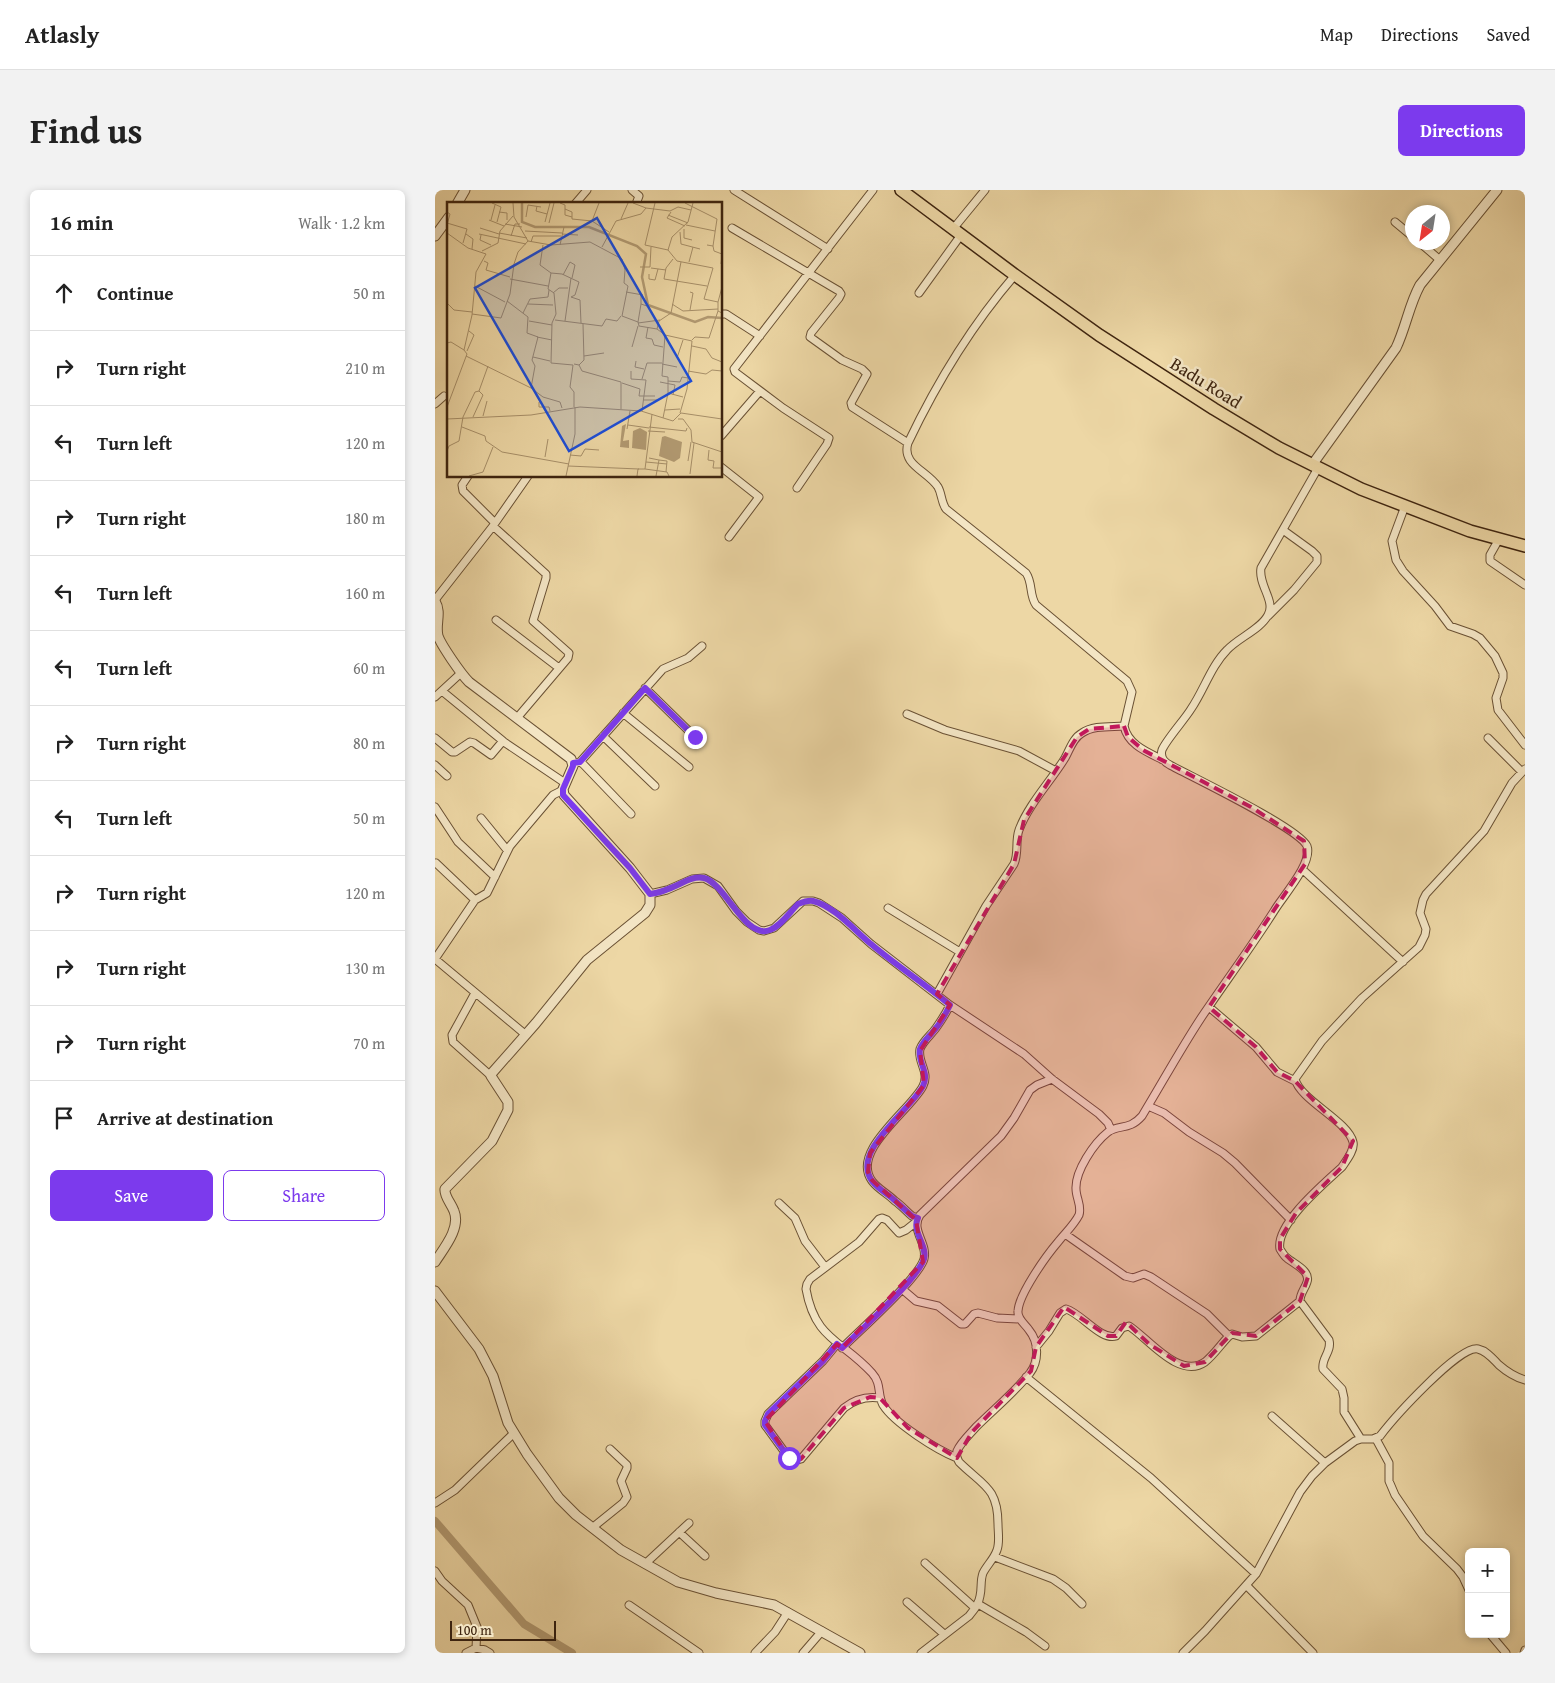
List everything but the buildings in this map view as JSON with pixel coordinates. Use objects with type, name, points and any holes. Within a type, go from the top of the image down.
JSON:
[{"type":"main road","name":"Badu Road","points":[[901,190],[1099,335],[1214,409],[1279,448],[1361,489],[1470,531],[1525,546]]},
{"type":"street","points":[[458,202],[465,190]]},
{"type":"street","points":[[577,202],[587,190]]},
{"type":"street","points":[[632,190],[640,197]]},
{"type":"street","points":[[734,190],[827,249]]},
{"type":"street","points":[[797,488],[827,444],[829,438],[761,391],[735,372],[734,369],[873,190]]},
{"type":"street","points":[[919,293],[985,190]]},
{"type":"street","points":[[1268,616],[1270,605],[1260,578],[1261,568],[1283,530],[1315,466],[1396,348],[1402,336],[1414,296],[1420,285],[1497,190]]},
{"type":"street","points":[[435,236],[447,222]]},
{"type":"street","points":[[1395,222],[1405,230]]},
{"type":"street","points":[[732,228],[809,272],[841,294],[811,333],[810,337],[842,360],[862,369],[867,374],[851,406],[908,443]]},
{"type":"street","points":[[1428,250],[1440,260]]},
{"type":"street","points":[[957,1458],[959,1448],[971,1432],[1026,1377],[1035,1364],[1036,1347],[1031,1331],[1019,1319],[1018,1310],[1027,1288],[1051,1252],[1077,1219],[1081,1210],[1077,1201],[1075,1186],[1081,1166],[1107,1133],[1111,1130],[1133,1125],[1142,1116],[1209,1007],[1245,956],[1302,869],[1308,856],[1308,848],[1304,841],[1251,806],[1170,765],[1134,744],[1128,737],[1124,726],[1132,698],[1131,687],[1127,681],[1036,605],[1031,596],[1029,578],[1020,567],[946,509],[939,488],[908,458],[906,449],[908,443],[961,345],[1015,275]]},
{"type":"street","points":[[723,314],[726,314],[760,336]]},
{"type":"street","points":[[723,434],[761,391]]},
{"type":"street","points":[[435,404],[444,396]]},
{"type":"street","points":[[723,469],[759,497],[729,537]]},
{"type":"street","points":[[467,478],[462,485],[463,491],[546,574],[547,578],[533,621],[569,653],[568,658],[517,718]]},
{"type":"street","points":[[526,478],[494,524],[435,601],[439,610],[438,635],[461,673],[469,682],[577,762],[631,814]]},
{"type":"street","points":[[1405,506],[1392,541],[1396,560],[1403,571],[1435,606],[1450,626],[1480,638],[1495,656],[1503,673],[1496,704],[1498,710],[1525,745]]},
{"type":"street","points":[[1163,760],[1162,750],[1192,707],[1218,660],[1235,642],[1260,624],[1294,590],[1317,562],[1317,556],[1283,530]]},
{"type":"street","points":[[1499,539],[1489,561],[1525,585]]},
{"type":"street","points":[[496,620],[559,668]]},
{"type":"street","points":[[491,1076],[587,960],[645,913],[650,905],[650,894],[630,868],[563,795],[564,786],[577,762],[663,669],[687,659],[702,646]]},
{"type":"street","points":[[435,697],[461,673]]},
{"type":"street","points":[[645,688],[695,737]]},
{"type":"street","points":[[442,691],[503,741],[564,786]]},
{"type":"street","points":[[623,713],[689,767]]},
{"type":"street","points":[[907,714],[945,730],[1019,751],[1056,772]]},
{"type":"street","points":[[937,994],[986,906],[1017,858],[1019,830],[1029,810],[1056,772],[1073,742],[1082,732],[1097,728],[1124,726]]},
{"type":"street","points":[[603,736],[655,786]]},
{"type":"street","points":[[435,738],[452,752],[470,742],[490,755],[493,754],[503,741]]},
{"type":"street","points":[[1295,1082],[1296,1075],[1322,1041],[1362,998],[1419,947],[1426,929],[1420,913],[1426,894],[1483,831],[1512,783],[1524,770],[1488,738]]},
{"type":"street","points":[[435,766],[447,776]]},
{"type":"street","points":[[526,1035],[435,959],[475,900],[487,893],[507,850],[553,795],[564,786]]},
{"type":"street","points":[[435,807],[458,842],[495,877]]},
{"type":"street","points":[[481,818],[507,850]]},
{"type":"street","points":[[436,863],[475,900]]},
{"type":"street","points":[[1302,869],[1403,962]]},
{"type":"street","points":[[650,894],[667,890],[692,879],[703,878],[718,886],[736,911],[747,922],[764,931],[774,928],[803,901],[813,901],[829,909],[950,1005],[1024,1054],[1052,1080],[1099,1114],[1111,1130]]},
{"type":"street","points":[[888,908],[960,952]]},
{"type":"street","points":[[435,1262],[454,1230],[456,1221],[454,1210],[445,1193],[445,1189],[492,1142],[508,1110],[507,1102],[491,1076],[451,1039],[475,993]]},
{"type":"street","points":[[880,1398],[862,1398],[849,1404],[801,1459],[794,1461],[789,1458],[765,1425],[768,1414],[902,1289],[917,1271],[924,1257],[917,1220],[872,1180],[868,1172],[868,1162],[875,1143],[915,1099],[924,1085],[926,1078],[919,1055],[920,1050],[950,1005]]},
{"type":"street","points":[[1036,1347],[1060,1313],[1066,1309],[1074,1312],[1108,1336],[1116,1336],[1122,1328],[1129,1326],[1149,1344],[1178,1364],[1184,1366],[1199,1364],[1205,1362],[1232,1334],[1242,1337],[1256,1336],[1299,1300],[1308,1277],[1279,1249],[1283,1232],[1317,1190],[1342,1167],[1353,1145],[1353,1141],[1347,1132],[1300,1089],[1295,1082],[1277,1072],[1252,1042],[1209,1007]]},
{"type":"street","points":[[921,1653],[969,1616],[977,1606],[983,1574],[997,1550],[999,1536],[998,1512],[995,1498],[957,1458],[938,1449],[908,1428],[888,1410],[880,1398],[880,1386],[874,1375],[855,1357],[823,1332],[807,1298],[807,1284],[825,1267],[859,1242],[879,1219],[887,1220],[899,1233],[906,1230],[1001,1136],[1030,1090],[1037,1085],[1052,1080]]},
{"type":"street","points":[[1148,1106],[1164,1113],[1223,1153],[1291,1220]]},
{"type":"street","points":[[779,1203],[795,1218],[805,1241],[825,1267]]},
{"type":"street","points":[[1065,1234],[1125,1276],[1133,1278],[1144,1274],[1151,1277],[1207,1314],[1229,1336]]},
{"type":"street","points":[[902,1289],[916,1300],[938,1306],[961,1324],[965,1324],[978,1312],[1006,1320],[1019,1319]]},
{"type":"street","points":[[435,1292],[479,1349],[493,1376],[508,1423],[527,1454],[559,1498],[592,1528],[621,1550],[679,1582],[716,1593],[767,1603],[788,1612],[859,1653]]},
{"type":"street","points":[[1299,1300],[1329,1340],[1330,1351],[1323,1362],[1323,1369],[1342,1389],[1345,1398],[1344,1412],[1361,1439]]},
{"type":"street","points":[[1183,1653],[1247,1586],[1256,1574],[1300,1492],[1325,1463],[1350,1444],[1361,1439],[1376,1439],[1380,1436],[1423,1388],[1470,1349],[1477,1348],[1484,1351],[1507,1372],[1525,1380]]},
{"type":"street","points":[[1026,1377],[1151,1478],[1256,1574]]},
{"type":"street","points":[[1272,1416],[1325,1463]]},
{"type":"street","points":[[435,1502],[455,1490],[514,1433]]},
{"type":"street","points":[[1376,1439],[1389,1464],[1389,1481],[1395,1495],[1419,1531],[1457,1569],[1465,1581]]},
{"type":"street","points":[[592,1528],[623,1503],[627,1497],[621,1481],[627,1465],[610,1449]]},
{"type":"street","points":[[645,1564],[689,1523]]},
{"type":"street","points":[[679,1532],[705,1556]]},
{"type":"street","points":[[995,1556],[1053,1580],[1066,1588],[1082,1604]]},
{"type":"street","points":[[925,1563],[977,1606],[1026,1632],[1045,1646]]},
{"type":"street","points":[[435,1572],[468,1605],[477,1628],[476,1648]]},
{"type":"street","points":[[1247,1586],[1313,1653]]},
{"type":"street","points":[[907,1602],[944,1634]]},
{"type":"street","points":[[629,1605],[699,1653]]},
{"type":"street","points":[[755,1653],[775,1632],[788,1612]]},
{"type":"street","points":[[803,1653],[822,1631]]},
{"type":"street","points":[[1493,1638],[1506,1653]]},
{"type":"street","points":[[467,1653],[476,1648],[490,1653]]},
{"type":"highlighted area","points":[[1124,726],[1128,737],[1143,750],[1251,807],[1304,841],[1305,864],[1209,1007],[1256,1047],[1277,1072],[1295,1081],[1353,1141],[1342,1167],[1296,1213],[1280,1239],[1280,1249],[1308,1277],[1300,1301],[1256,1336],[1232,1333],[1205,1362],[1184,1366],[1149,1344],[1126,1322],[1116,1336],[1108,1336],[1064,1307],[1036,1347],[1031,1371],[972,1432],[957,1458],[908,1428],[880,1398],[870,1397],[844,1408],[801,1459],[789,1458],[765,1421],[837,1344],[842,1348],[923,1262],[916,1220],[872,1180],[868,1172],[870,1153],[924,1085],[920,1051],[950,1005],[937,994],[1014,864],[1024,820],[1077,737],[1089,729]]},
{"type":"waterway","points":[[435,1521],[524,1624],[572,1653]]},
{"type":"route","points":[[695,737],[645,688],[580,762],[573,763],[563,789],[563,795],[630,868],[650,894],[667,890],[692,879],[703,878],[718,886],[736,911],[747,922],[755,928],[764,931],[774,928],[798,904],[808,900],[813,901],[842,918],[871,944],[950,1005],[937,1027],[921,1046],[919,1055],[925,1071],[924,1085],[915,1099],[875,1143],[868,1162],[868,1172],[872,1180],[899,1203],[903,1209],[918,1218],[916,1227],[924,1250],[923,1262],[902,1289],[842,1348],[837,1344],[823,1361],[768,1414],[765,1425],[789,1458]]}]
